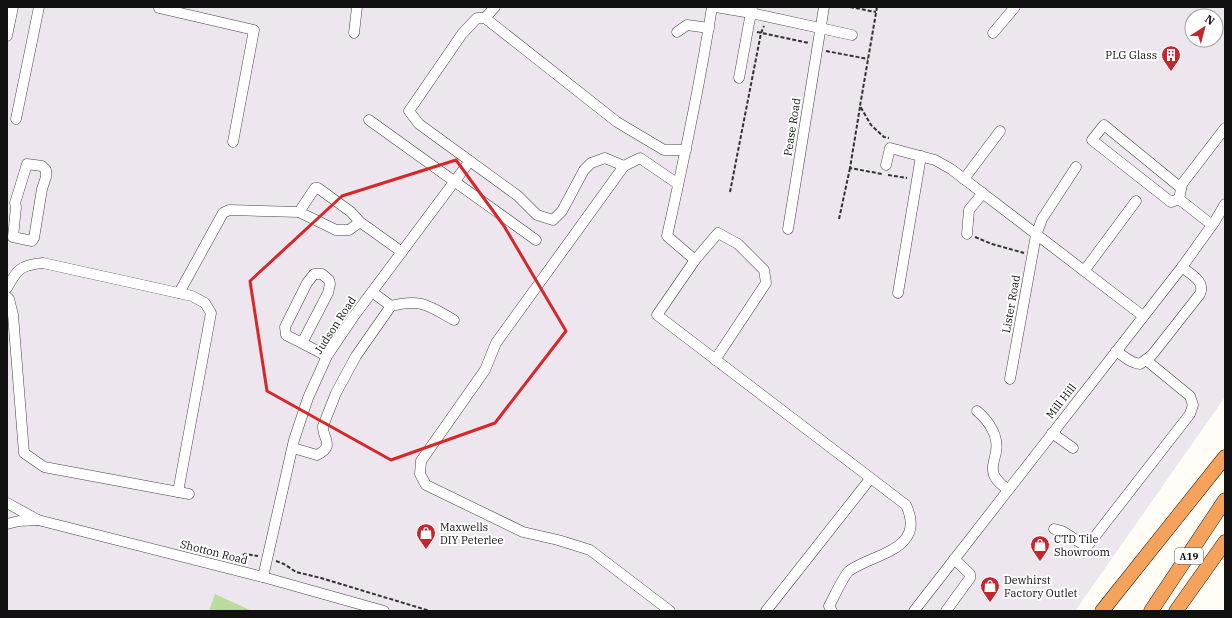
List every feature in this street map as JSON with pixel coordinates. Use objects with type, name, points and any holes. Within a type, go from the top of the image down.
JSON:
[{"type":"highway","points":[[1102,611],[1225,457]]},
{"type":"highway","name":"A19","points":[[1151,611],[1225,500]]},
{"type":"highway","name":"A19","points":[[1176,611],[1225,542]]},
{"type":"street","points":[[7,36],[13,7]]},
{"type":"street","points":[[16,119],[39,7]]},
{"type":"street","points":[[157,7],[254,30],[232,142]]},
{"type":"street","points":[[354,33],[357,7]]},
{"type":"street","points":[[485,18],[495,7]]},
{"type":"street","points":[[695,260],[666,236],[686,150],[712,7]]},
{"type":"street","points":[[716,7],[752,10],[767,16],[852,35]]},
{"type":"street","name":"Pease Road","points":[[788,229],[824,7]]},
{"type":"street","points":[[993,33],[1015,7]]},
{"type":"street","points":[[739,78],[752,10]]},
{"type":"street","points":[[624,166],[605,158],[591,163],[584,170],[562,211],[553,220],[537,215],[518,196],[419,124],[409,111],[462,34],[477,18],[485,18],[617,122],[664,150],[686,150]]},
{"type":"street","points":[[677,32],[687,25],[709,28]]},
{"type":"street","points":[[369,120],[536,240]]},
{"type":"street","points":[[1179,199],[1171,202],[1092,140],[1104,125],[1181,188]]},
{"type":"street","points":[[1179,199],[1182,184],[1225,128]]},
{"type":"street","points":[[964,179],[1000,131]]},
{"type":"street","points":[[886,165],[890,148],[935,160],[951,169],[1142,316]]},
{"type":"street","points":[[898,293],[921,156]]},
{"type":"street","points":[[670,611],[590,550],[558,540],[523,532],[426,486],[420,474],[421,460],[484,370],[496,343],[624,166],[640,158],[678,184]]},
{"type":"street","name":"Judson Road","points":[[263,577],[293,448],[308,398],[327,356],[354,316],[470,161]]},
{"type":"street","points":[[27,164],[42,166],[46,170],[46,177],[42,189],[34,238],[32,240],[13,237],[16,207],[11,205],[27,164]]},
{"type":"street","name":"Lister Road","points":[[1010,379],[1036,235],[1042,219],[1076,167]]},
{"type":"street","points":[[299,212],[316,188],[351,212],[360,222],[402,252]]},
{"type":"street","points":[[967,234],[969,210],[983,193]]},
{"type":"street","points":[[1179,199],[1212,225]]},
{"type":"street","points":[[1084,271],[1136,201]]},
{"type":"street","name":"Mill Hill","points":[[914,611],[1142,316],[1182,267],[1225,204]]},
{"type":"street","points":[[179,293],[223,213],[229,210],[299,212],[336,230],[349,230],[360,222]]},
{"type":"street","points":[[715,360],[766,283],[764,270],[738,244],[718,233],[695,260],[657,315],[715,360],[906,505],[911,516],[910,530],[900,546],[848,572],[828,609]]},
{"type":"street","points":[[7,288],[14,275],[27,265],[43,263],[192,296],[205,303],[211,313],[178,492]]},
{"type":"street","points":[[1116,351],[1132,363],[1140,364],[1146,360],[1152,355],[1200,294],[1202,285],[1182,267]]},
{"type":"street","points":[[302,343],[328,292],[330,284],[329,280],[319,273],[314,274],[307,283],[285,327],[286,335],[327,356]]},
{"type":"street","points":[[372,292],[391,306]]},
{"type":"street","points":[[7,297],[9,299],[13,315],[24,453],[44,467],[189,494]]},
{"type":"street","points":[[293,448],[317,454],[325,450],[327,438],[322,429],[336,393],[356,356],[391,306],[411,302],[420,303],[430,306],[454,320]]},
{"type":"street","points":[[1054,529],[1062,531],[1084,546],[1089,544],[1190,414],[1193,405],[1190,396],[1146,360]]},
{"type":"street","points":[[977,411],[984,417],[993,429],[997,450],[993,470],[996,479],[1008,490]]},
{"type":"street","points":[[1052,433],[1074,448]]},
{"type":"street","points":[[766,611],[870,478]]},
{"type":"street","name":"Shotton Road","points":[[7,503],[38,520],[263,577],[384,611]]},
{"type":"street","name":"Shotton Road","points":[[7,524],[38,520]]},
{"type":"street","points":[[946,611],[970,578],[970,574],[954,558]]},
{"type":"path","points":[[850,7],[876,12]]},
{"type":"path","points":[[839,219],[850,168],[877,7]]},
{"type":"path","points":[[730,192],[761,33],[767,16]]},
{"type":"path","points":[[748,31],[868,59]]},
{"type":"path","points":[[860,106],[871,125],[884,137],[891,139]]},
{"type":"path","points":[[850,168],[917,180]]},
{"type":"path","points":[[967,234],[992,244],[1033,255]]},
{"type":"path","points":[[267,558],[284,564],[296,572],[321,578],[430,611]]},
{"type":"highlighted area","points":[[456,160],[504,226],[566,331],[495,423],[391,460],[267,391],[250,281],[342,196]]},
{"type":"shaded area","points":[[7,7],[1225,7],[1225,397],[1075,611],[7,611]]},
{"type":"green space","points":[[215,594],[252,611],[209,611]]},
{"type":"place","name":"PLG Glass","points":[[1171,72]]},
{"type":"place","name":"Maxwells DIY Peterlee","points":[[426,550]]},
{"type":"place","name":"CTD Tile Showroom","points":[[1040,562]]},
{"type":"place","name":"Dewhirst Factory Outlet","points":[[990,603]]}]
